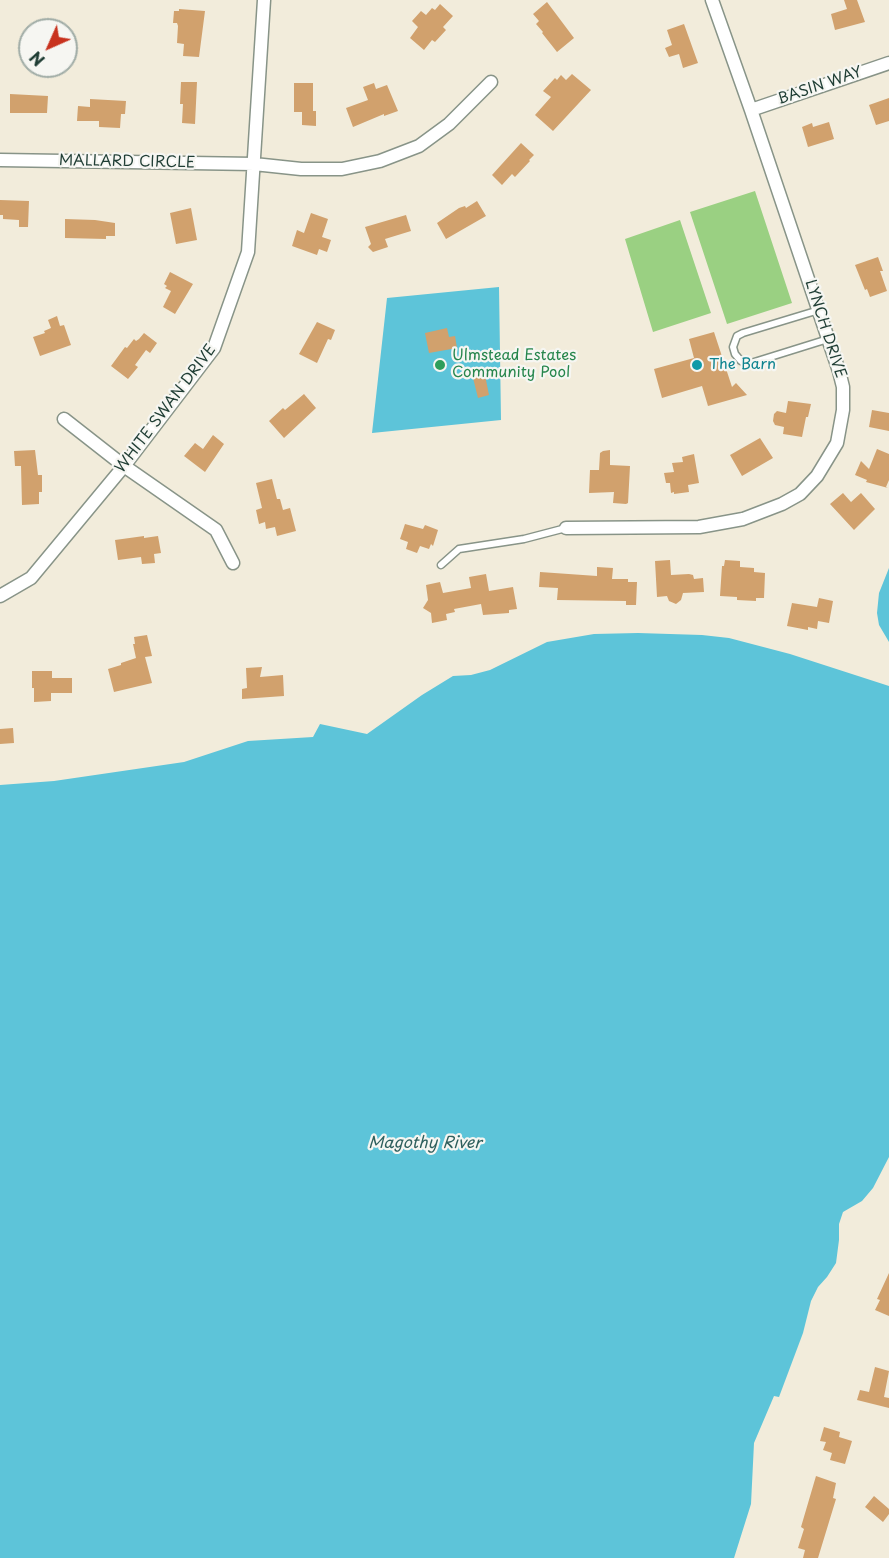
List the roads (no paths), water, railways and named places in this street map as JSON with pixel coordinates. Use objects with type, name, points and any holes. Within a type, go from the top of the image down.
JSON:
[{"type":"street","name":"WHITE SWAN DRIVE","points":[[0,596],[31,578],[124,466],[214,348],[248,252],[264,0]]},
{"type":"street","name":"LYNCH DRIVE","points":[[566,528],[699,527],[743,519],[782,504],[800,494],[817,476],[837,443],[843,410],[843,387],[819,310],[712,0]]},
{"type":"street","name":"BASIN WAY","points":[[751,110],[889,63]]},
{"type":"street","name":"MALLARD CIRCLE","points":[[0,160],[254,164],[301,169],[342,169],[380,161],[419,146],[448,124],[491,82]]},
{"type":"street","points":[[64,418],[124,466],[216,530],[233,563]]},
{"type":"lane","points":[[819,310],[743,333],[737,336],[733,347],[741,361],[746,364],[828,339]]},
{"type":"lane","points":[[441,565],[459,549],[524,539],[566,528]]},
{"type":"water","name":"Ulmstead Estates Community Pool","points":[[499,287],[501,420],[372,433],[387,298]]},
{"type":"water","points":[[889,568],[889,642],[879,625],[877,613],[879,593]]},
{"type":"water","name":"Magothy River","points":[[638,633],[729,638],[790,654],[889,686],[889,1157],[873,1188],[862,1201],[843,1212],[839,1224],[836,1263],[818,1287],[811,1301],[803,1333],[779,1397],[774,1396],[754,1443],[751,1504],[734,1558],[0,1558],[0,785],[54,781],[184,762],[248,741],[313,737],[320,724],[367,734],[453,676],[471,675],[490,670],[547,642],[594,634]]},
{"type":"place","name":"Ulmstead Estates Community Pool","points":[[440,365]]},
{"type":"place","name":"The Barn","points":[[697,365]]}]
